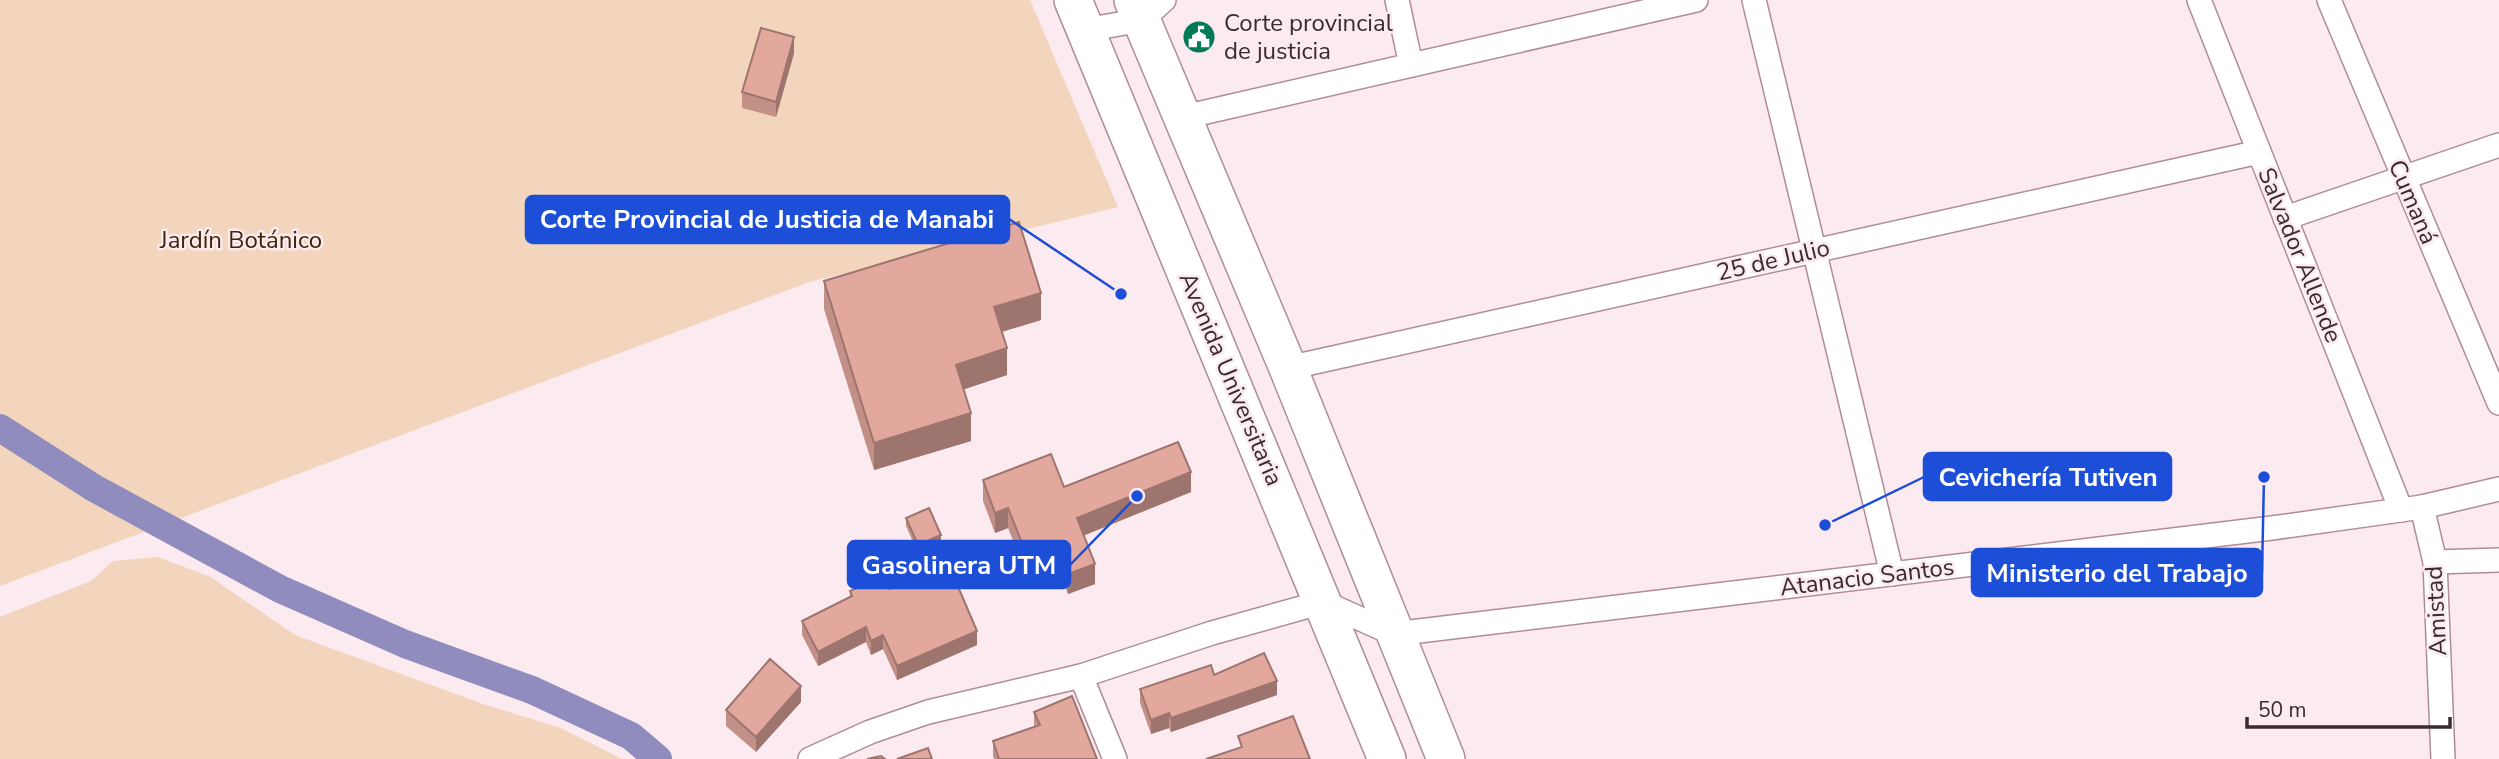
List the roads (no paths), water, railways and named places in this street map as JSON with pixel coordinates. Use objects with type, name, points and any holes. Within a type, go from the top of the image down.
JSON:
[{"type":"main road","points":[[1146,7],[1184,117],[1446,759]]},
{"type":"main road","name":"Avenida Universitaria","points":[[1079,15],[1387,759]]},
{"type":"street","points":[[1397,0],[1412,65]]},
{"type":"street","points":[[1184,117],[1412,65],[1608,10],[1696,0]]},
{"type":"street","points":[[1754,0],[1892,574]]},
{"type":"street","name":"Salvador Allende","points":[[2199,0],[2285,218],[2411,508]]},
{"type":"street","name":"Cumaná","points":[[2329,0],[2499,402]]},
{"type":"street","points":[[1079,15],[1146,7]]},
{"type":"street","points":[[2285,218],[2499,145]]},
{"type":"street","name":"25 de Julio","points":[[1287,368],[2259,152]]},
{"type":"street","name":"Atanacio Santos","points":[[1394,634],[2259,530],[2411,508],[2499,489]]},
{"type":"street","name":"Amistad","points":[[2411,508],[2435,562],[2443,759]]},
{"type":"street","points":[[2435,562],[2499,560]]},
{"type":"street","points":[[810,759],[870,732],[928,712],[1081,676],[1212,633],[1323,601],[1394,634]]},
{"type":"street","points":[[1081,676],[1115,759]]},
{"type":"waterway","points":[[0,428],[94,488],[280,589],[405,644],[532,690],[631,736],[658,759]]},
{"type":"place","name":"Corte provincial de justicia","points":[[1199,37]]},
{"type":"place","name":"Corte Provincial de Justicia de Manabi","points":[[1121,294]]},
{"type":"place","name":"Ministerio del Trabajo","points":[[2264,477]]},
{"type":"place","name":"Gasolinera UTM","points":[[1137,496]]},
{"type":"place","name":"Cevichería Tutiven","points":[[1825,525]]},
{"type":"park label","name":"Jardín Botánico","points":[[241,240]]}]
